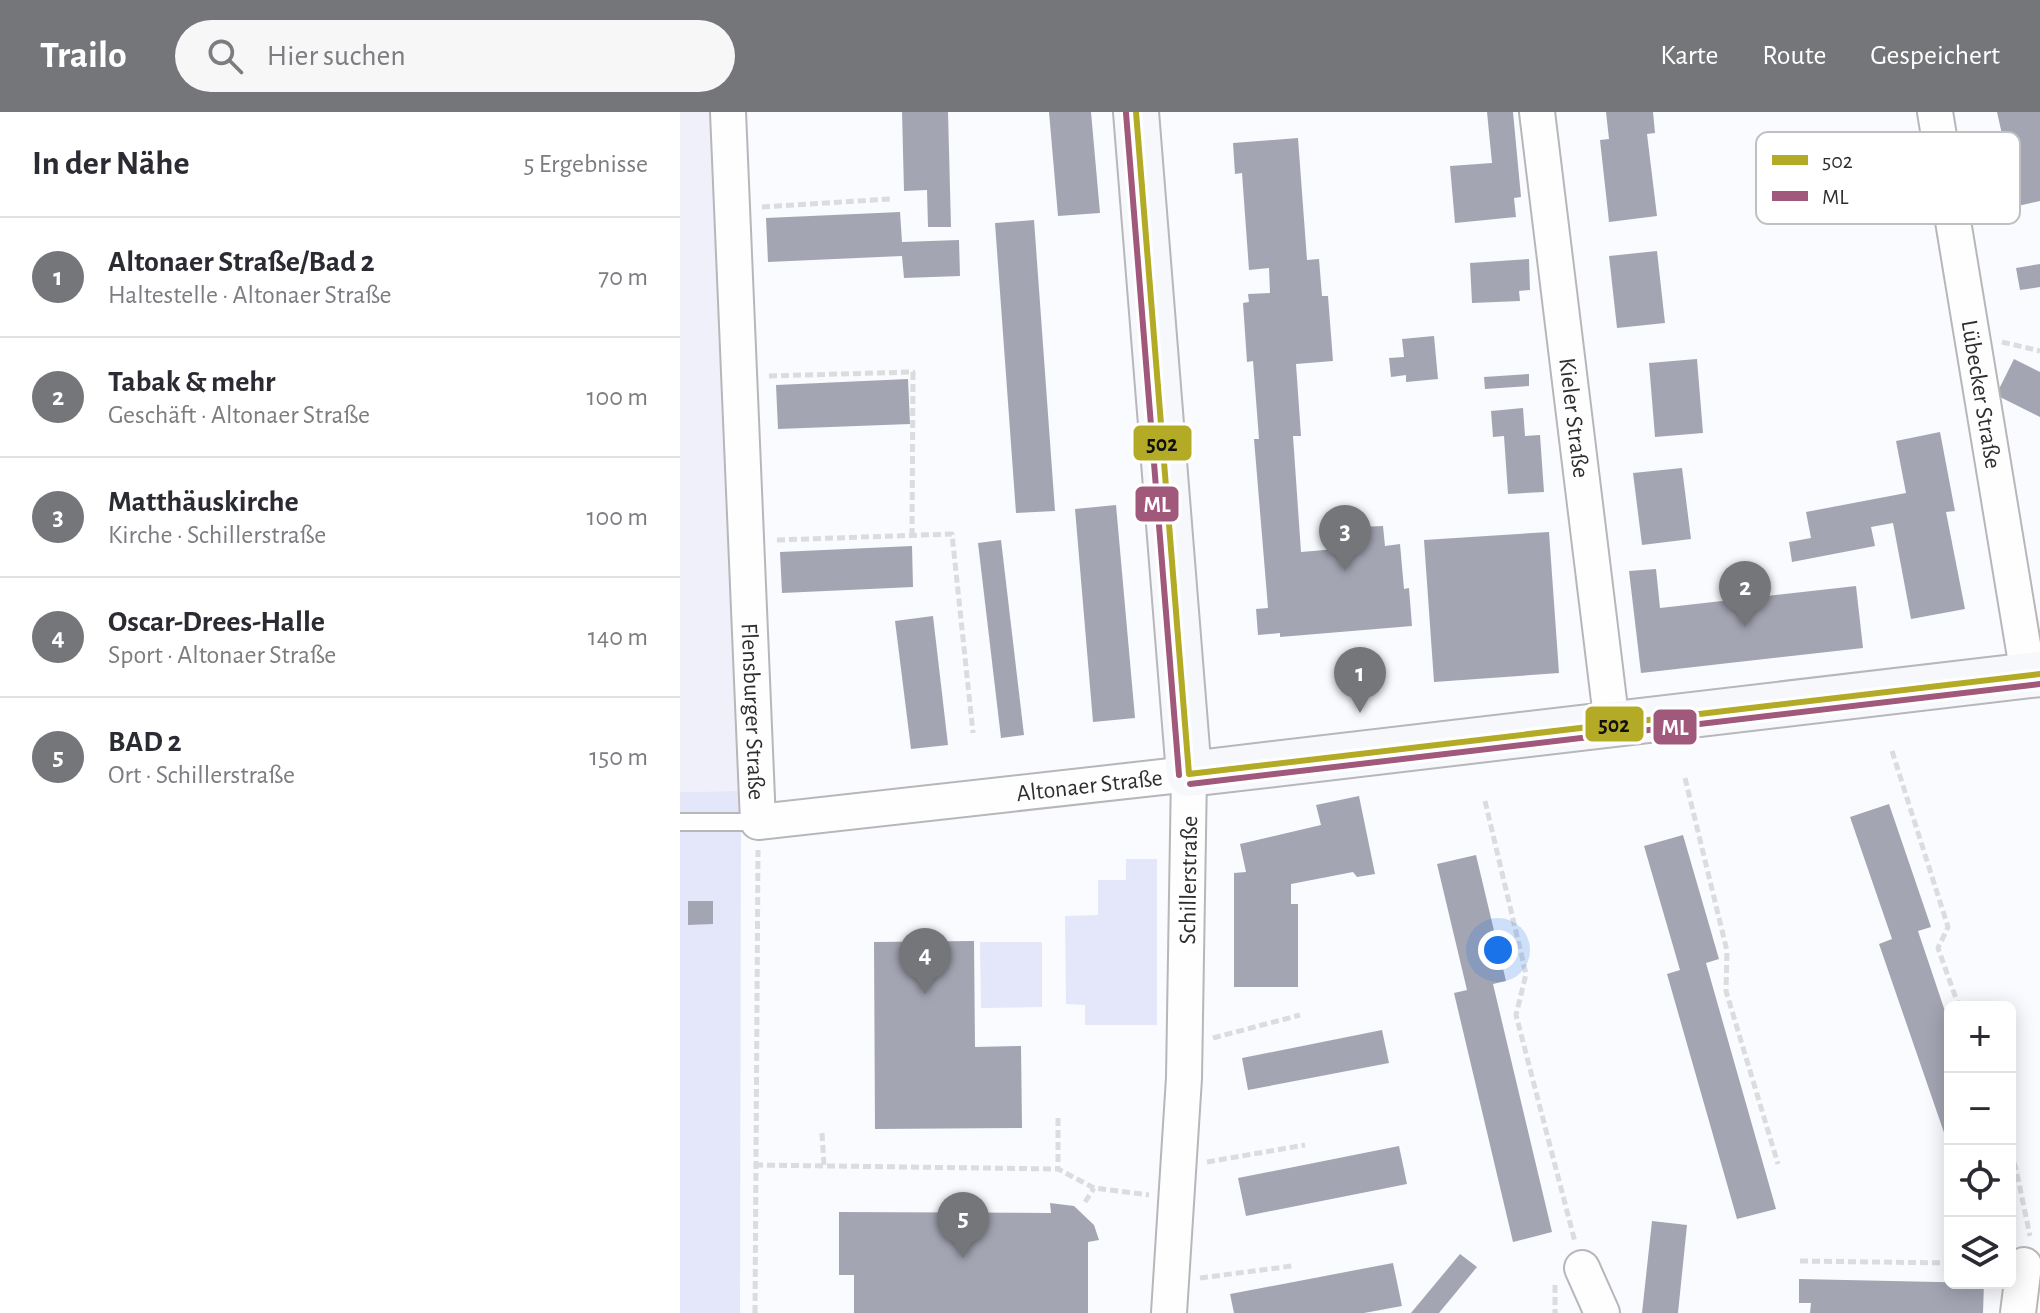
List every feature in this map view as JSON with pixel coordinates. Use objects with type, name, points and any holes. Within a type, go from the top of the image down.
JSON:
[{"type":"street","name":"Flensburger Straße","points":[[728,112],[758,822]]},
{"type":"street","name":"Schillerstraße","points":[[1136,112],[1189,774],[1185,1046],[1170,1297]]},
{"type":"street","name":"Kieler Straße","points":[[1537,112],[1612,725]]},
{"type":"street","name":"Lübecker Straße","points":[[1935,112],[1939,132]]},
{"type":"street","name":"Lübecker Straße","points":[[1955,224],[2034,674]]},
{"type":"street","name":"Altonaer Straße","points":[[758,822],[2034,674]]},
{"type":"street","points":[[2018,1313],[2024,1265]]},
{"type":"street","points":[[1568,1274],[1602,1313]]},
{"type":"lane","points":[[680,822],[758,822]]},
{"type":"path","points":[[733,208],[891,199]]},
{"type":"path","points":[[740,377],[913,372],[912,536]]},
{"type":"path","points":[[748,541],[952,534],[973,733]]},
{"type":"path","points":[[1892,751],[1948,927],[1938,948],[1957,1001]]},
{"type":"path","points":[[1685,778],[1727,951],[1726,991],[1778,1164]]},
{"type":"path","points":[[1485,801],[1526,974],[1516,1015],[1573,1232]]},
{"type":"path","name":"Flensburger Straße","points":[[755,1313],[758,822]]},
{"type":"path","points":[[1185,1046],[1300,1015]]},
{"type":"path","points":[[1058,1118],[1058,1169]]},
{"type":"path","points":[[822,1133],[824,1166]]},
{"type":"path","points":[[755,1165],[1058,1169],[1094,1188],[1178,1183],[1305,1145]]},
{"type":"path","points":[[2016,1176],[2030,1235],[2024,1265]]},
{"type":"path","points":[[1085,1202],[1094,1188]]},
{"type":"path","points":[[1800,1261],[1944,1263]]},
{"type":"path","points":[[1170,1297],[1292,1266]]},
{"type":"path","points":[[1555,1313],[1568,1274]]},
{"type":"shaded area","points":[[680,112],[710,112],[741,791],[680,792]]},
{"type":"shaded area","points":[[741,791],[740,1313],[680,1313],[680,792]]},
{"type":"shaded area","points":[[1126,859],[1157,859],[1157,1025],[1085,1025],[1085,1005],[1066,1004],[1065,916],[1098,915],[1098,880],[1126,880]]},
{"type":"shaded area","points":[[980,942],[1042,942],[1042,1007],[981,1008]]},
{"type":"building","points":[[902,112],[948,112],[951,227],[928,227],[927,190],[904,191]]},
{"type":"building","points":[[1049,112],[1091,112],[1100,213],[1058,216]]},
{"type":"building","points":[[1487,112],[1513,112],[1521,197],[1514,198],[1516,217],[1455,223],[1450,166],[1492,163]]},
{"type":"building","points":[[1606,112],[1653,112],[1655,133],[1647,134],[1657,216],[1609,222],[1600,140],[1609,139]]},
{"type":"building","points":[[1997,112],[2040,112],[2040,201],[2020,206],[2020,132],[2001,132]]},
{"type":"building","points":[[1298,138],[1307,260],[1319,259],[1322,296],[1328,296],[1333,361],[1296,364],[1301,436],[1293,436],[1301,552],[1360,547],[1358,527],[1383,526],[1385,546],[1400,544],[1404,589],[1409,588],[1412,626],[1280,637],[1280,633],[1258,635],[1256,609],[1268,608],[1254,439],[1259,439],[1253,361],[1247,362],[1243,303],[1249,302],[1248,294],[1270,293],[1269,268],[1249,270],[1242,173],[1235,174],[1233,143]]},
{"type":"building","points":[[900,212],[902,242],[959,240],[960,276],[904,278],[902,256],[768,262],[766,218]]},
{"type":"building","points":[[1034,220],[1055,511],[1016,513],[995,223]]},
{"type":"building","points":[[1657,251],[1665,323],[1617,328],[1609,256]]},
{"type":"building","points":[[1529,259],[1530,290],[1519,291],[1520,301],[1472,303],[1470,263]]},
{"type":"building","points":[[2040,264],[2040,287],[2020,290],[2016,268]]},
{"type":"building","points":[[1434,336],[1438,379],[1406,382],[1406,375],[1391,377],[1389,358],[1404,357],[1402,339]]},
{"type":"building","points":[[1697,359],[1703,433],[1655,437],[1649,363]]},
{"type":"building","points":[[2014,359],[2040,372],[2040,417],[1996,395]]},
{"type":"building","points":[[1529,374],[1529,386],[1485,389],[1484,377]]},
{"type":"building","points":[[908,379],[910,424],[778,429],[776,385]]},
{"type":"building","points":[[1523,408],[1525,436],[1540,435],[1544,492],[1508,494],[1504,436],[1493,437],[1491,411]]},
{"type":"building","points":[[1940,432],[1955,511],[1946,512],[1965,609],[1911,619],[1893,523],[1871,527],[1875,546],[1792,562],[1789,542],[1811,538],[1806,512],[1906,493],[1896,441]]},
{"type":"building","points":[[1682,468],[1691,539],[1642,545],[1633,473]]},
{"type":"building","points":[[1116,505],[1135,718],[1093,722],[1075,509]]},
{"type":"building","points":[[1549,532],[1559,673],[1434,682],[1424,540]]},
{"type":"building","points":[[1001,540],[1024,735],[1001,738],[978,543]]},
{"type":"building","points":[[912,546],[913,587],[782,593],[780,552]]},
{"type":"building","points":[[1656,569],[1660,608],[1856,586],[1863,648],[1641,673],[1629,571]]},
{"type":"building","points":[[933,616],[948,745],[911,749],[895,621]]},
{"type":"building","points":[[1359,796],[1375,874],[1357,877],[1353,872],[1291,884],[1291,904],[1298,904],[1298,987],[1234,987],[1234,873],[1246,872],[1240,844],[1321,825],[1316,805]]},
{"type":"building","points":[[1889,804],[1931,927],[1918,931],[1944,1008],[1944,1133],[1879,944],[1892,939],[1850,817]]},
{"type":"building","points":[[1683,835],[1719,959],[1706,963],[1776,1209],[1737,1219],[1667,974],[1680,970],[1644,846]]},
{"type":"building","points":[[1476,855],[1506,981],[1493,984],[1552,1232],[1513,1242],[1454,993],[1467,990],[1437,864]]},
{"type":"building","points":[[688,901],[713,901],[713,924],[688,925]]},
{"type":"building","points":[[974,941],[975,1047],[1021,1046],[1022,1128],[875,1129],[874,942]]},
{"type":"building","points":[[1382,1030],[1389,1063],[1248,1090],[1242,1058]]},
{"type":"building","points":[[1399,1146],[1407,1184],[1246,1216],[1238,1178]]},
{"type":"building","points":[[1050,1203],[1074,1206],[1094,1225],[1099,1240],[1088,1242],[1088,1313],[854,1313],[854,1275],[839,1275],[839,1212],[1051,1213]]},
{"type":"building","points":[[1652,1221],[1687,1225],[1678,1313],[1642,1313]]},
{"type":"building","points":[[1460,1254],[1477,1267],[1439,1313],[1411,1313]]},
{"type":"building","points":[[1393,1263],[1402,1306],[1364,1313],[1234,1313],[1230,1294]]},
{"type":"building","points":[[1799,1279],[1944,1282],[1944,1289],[1984,1289],[1983,1313],[1810,1313],[1811,1303],[1799,1303]]},
{"type":"transit line","name":"502","points":[[1136,112],[1189,774]]},
{"type":"transit line","name":"ML","points":[[1126,113],[1179,775]]},
{"type":"transit line","name":"502","points":[[1189,774],[2040,674]]},
{"type":"transit line","name":"ML","points":[[1190,784],[2040,684]]},
{"type":"place","name":"Matthäuskirche","points":[[1345,571]]},
{"type":"place","name":"Tabak & mehr","points":[[1745,627]]},
{"type":"place","name":"Altonaer Straße/Bad 2","points":[[1360,713]]},
{"type":"place","name":"Oscar-Drees-Halle","points":[[925,994]]},
{"type":"place","name":"BAD 2","points":[[963,1258]]}]
